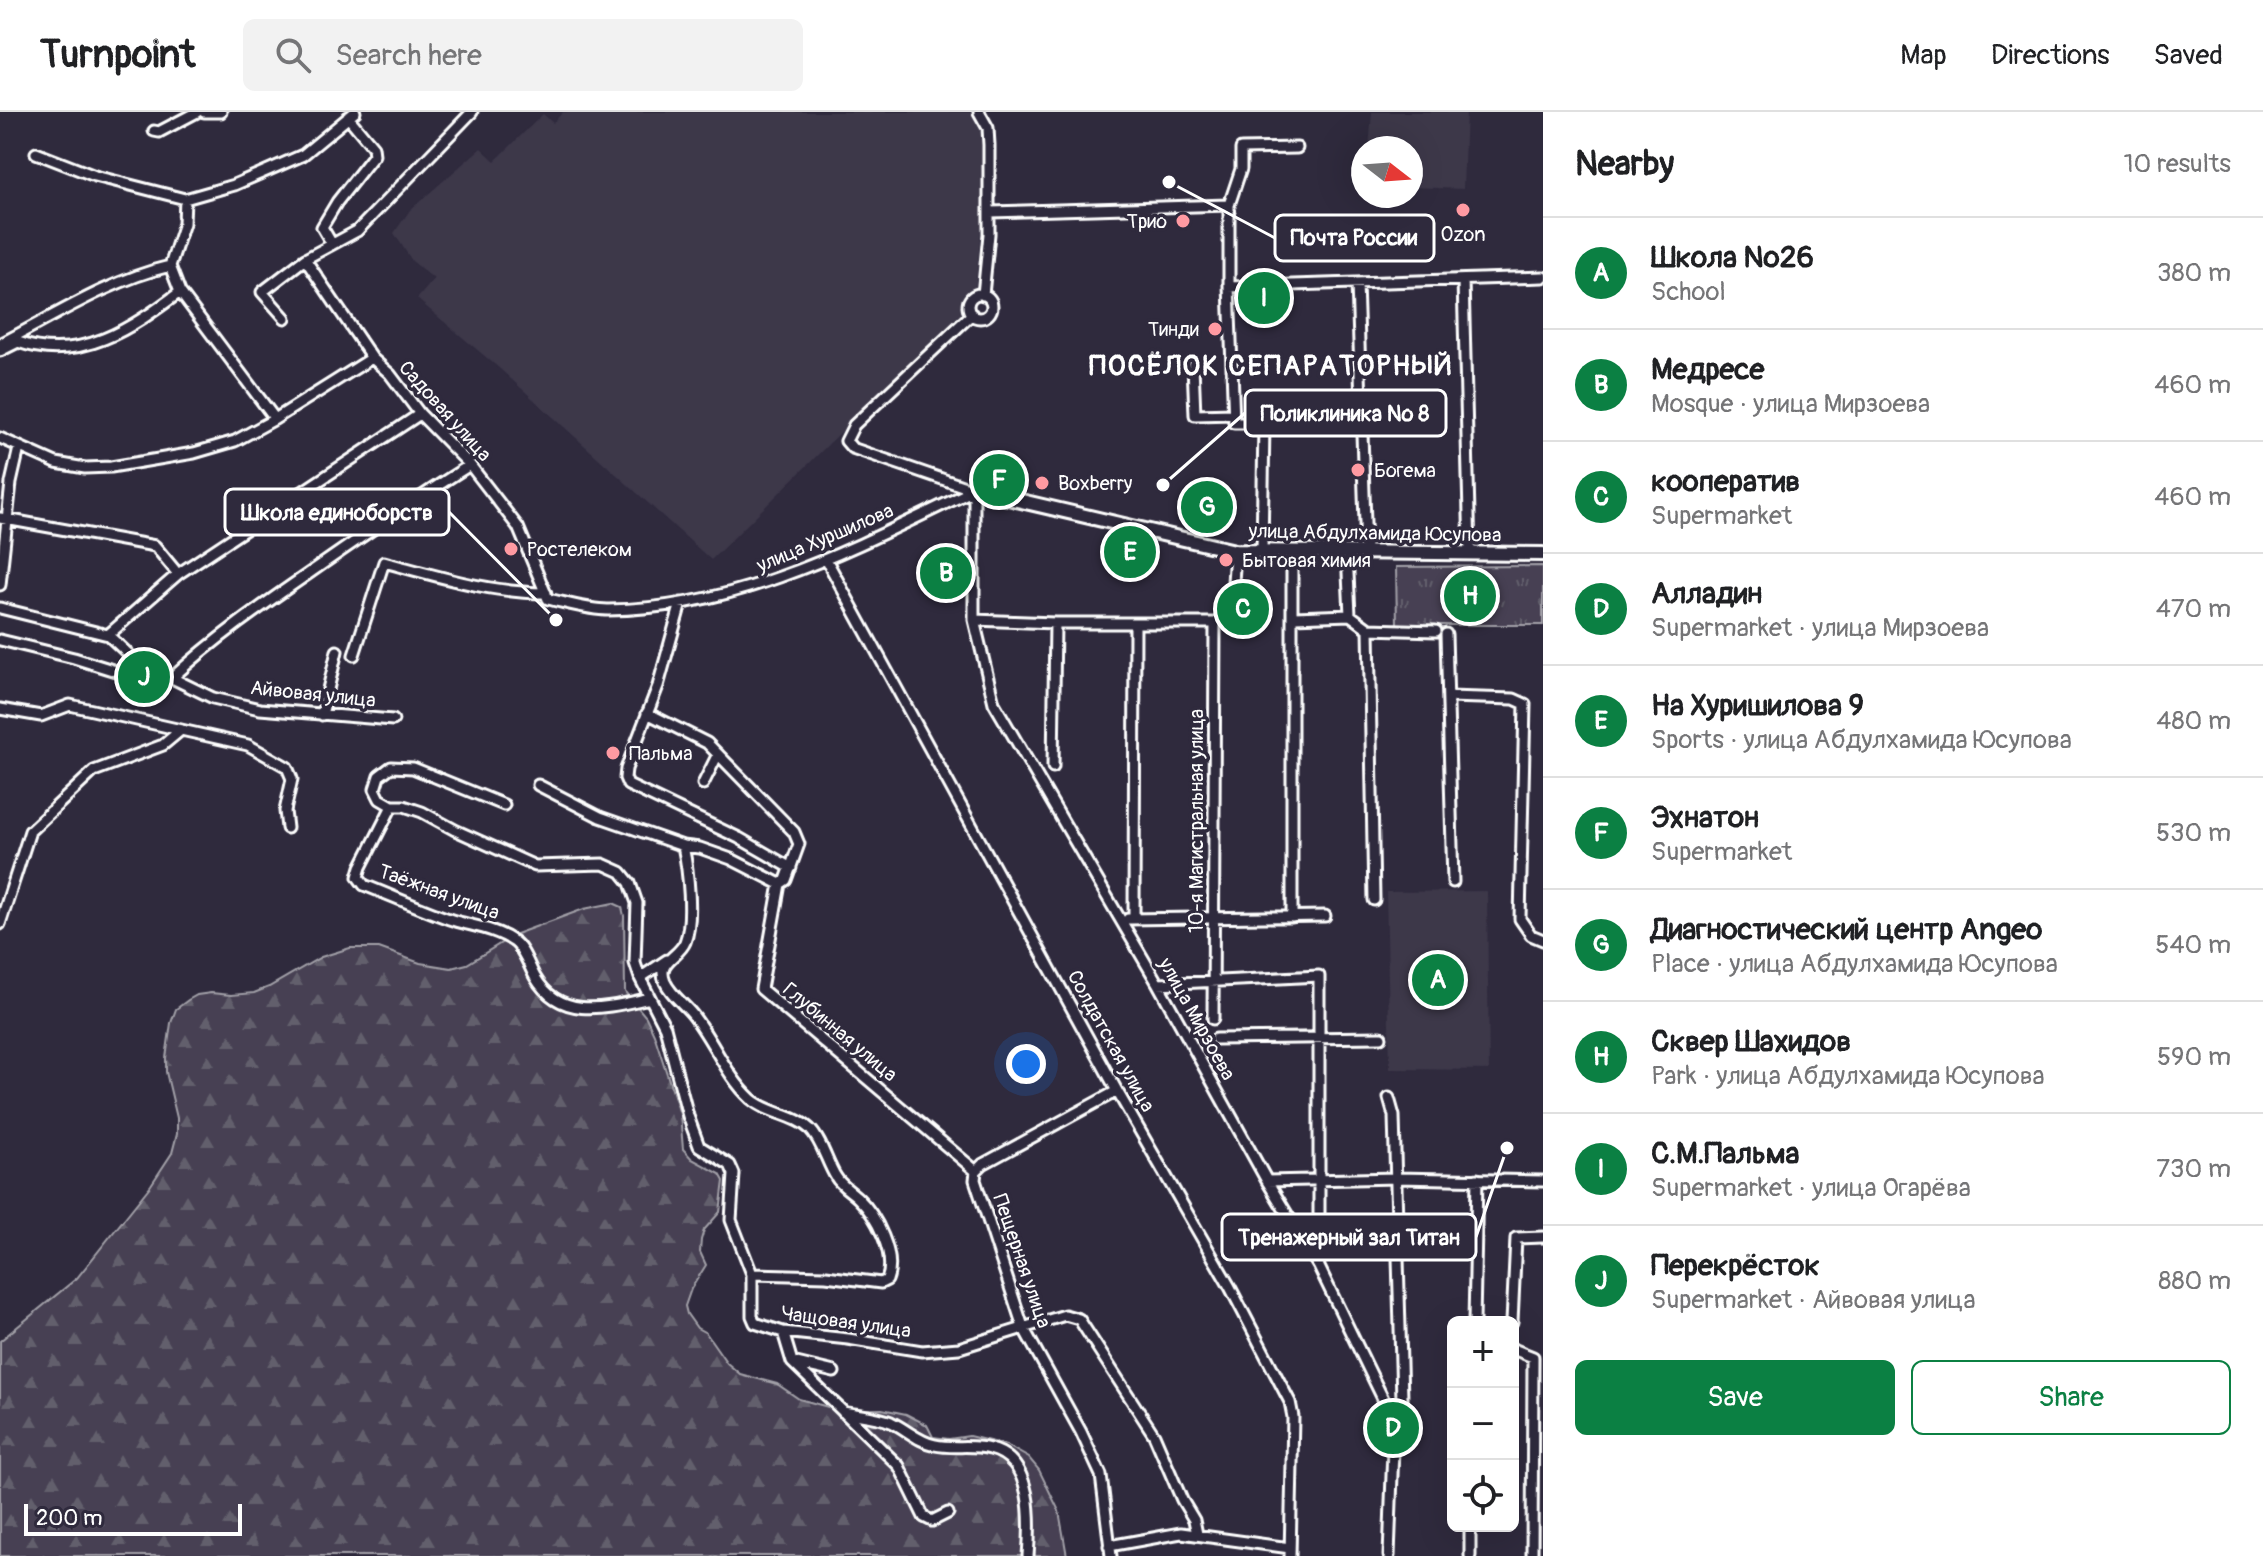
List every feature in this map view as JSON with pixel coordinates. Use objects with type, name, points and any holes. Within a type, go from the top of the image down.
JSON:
[{"type":"street","points":[[154,131],[159,132],[197,112]]},
{"type":"street","points":[[204,112],[221,112]]},
{"type":"street","points":[[285,318],[262,292],[305,259],[357,231],[472,112]]},
{"type":"street","points":[[972,314],[982,318],[989,313],[992,305],[983,295],[990,212],[988,128],[979,112]]},
{"type":"street","points":[[36,153],[95,176],[185,199],[234,185],[303,155],[352,114],[373,147],[374,155],[337,202],[322,227],[332,244]]},
{"type":"street","points":[[1262,551],[1264,423],[1234,423],[1229,205],[1241,169],[1241,149],[1297,148]]},
{"type":"street","points":[[185,199],[184,223],[170,266],[180,292],[275,419]]},
{"type":"street","points":[[990,212],[1229,205]]},
{"type":"street","name":"Садовая улица","points":[[305,259],[372,358],[390,374],[420,414],[470,465],[518,527],[546,593]]},
{"type":"street","points":[[0,344],[90,297],[152,270],[170,266]]},
{"type":"street","points":[[1229,287],[1543,277]]},
{"type":"street","points":[[1463,280],[1470,554]]},
{"type":"street","points":[[1357,283],[1366,553]]},
{"type":"street","points":[[0,351],[18,342],[34,348],[61,351],[111,337],[138,324],[180,292]]},
{"type":"street","points":[[972,314],[969,302],[975,296],[983,295]]},
{"type":"street","points":[[972,314],[854,425],[846,441],[852,448],[974,490]]},
{"type":"street","points":[[0,438],[56,463],[85,468],[111,467],[194,453],[235,441],[372,358]]},
{"type":"street","points":[[1193,365],[1195,415],[1234,414]]},
{"type":"street","points":[[108,635],[178,574],[420,414]]},
{"type":"street","points":[[0,585],[3,519],[19,448]]},
{"type":"street","points":[[172,678],[235,624],[394,513],[470,465]]},
{"type":"street","name":"улица Абдулхамида Юсупова","points":[[974,490],[1235,551],[1543,554]]},
{"type":"street","name":"улица Хуршилова","points":[[354,655],[384,562],[468,584],[517,593],[546,593],[548,599],[605,611],[681,603],[753,587],[827,561],[974,490]]},
{"type":"street","name":"улица Мирзоева","points":[[974,490],[974,620],[994,703],[1319,1267],[1382,1399],[1386,1405],[1399,1410]]},
{"type":"street","points":[[3,519],[155,546],[178,574]]},
{"type":"street","points":[[974,620],[1215,623],[1231,615],[1235,551]]},
{"type":"street","points":[[1292,551],[1292,917]]},
{"type":"street","points":[[1347,553],[1350,615]]},
{"type":"street","name":"Солдатская улица","points":[[827,561],[1117,1091],[1203,1238],[1290,1402],[1293,1417],[1290,1552]]},
{"type":"street","points":[[681,603],[658,686],[625,778],[628,785],[739,838],[791,868]]},
{"type":"street","points":[[0,608],[108,635],[152,676]]},
{"type":"street","points":[[1294,617],[1350,615],[1369,629],[1441,633],[1448,697],[1453,882]]},
{"type":"street","points":[[1053,767],[1055,623]]},
{"type":"street","points":[[1134,919],[1135,623]]},
{"type":"street","name":"10-я Магистральная улица","points":[[1213,1019],[1215,623]]},
{"type":"street","points":[[1369,629],[1374,900]]},
{"type":"street","name":"Айвовая улица","points":[[0,640],[122,673],[172,678],[213,698],[260,709],[393,720]]},
{"type":"street","points":[[322,715],[337,651]]},
{"type":"street","points":[[1448,697],[1514,699],[1525,704],[1520,919],[1531,935],[1543,940]]},
{"type":"street","points":[[0,709],[41,716],[70,705],[248,745],[287,767],[292,779],[285,811],[287,828]]},
{"type":"street","points":[[538,785],[600,817],[731,859],[780,884],[786,880],[798,837],[707,743],[647,713]]},
{"type":"street","points":[[0,924],[30,831],[94,771],[163,745],[181,730]]},
{"type":"street","points":[[703,784],[718,754]]},
{"type":"street","points":[[392,806],[380,799],[375,789],[379,776],[391,767],[413,768],[504,805]]},
{"type":"street","name":"Чащовая улица","points":[[392,806],[422,812],[535,866],[591,863],[612,867],[630,883],[637,903],[635,963],[665,1027],[688,1116],[699,1146],[730,1165],[734,1174],[731,1220],[752,1274],[752,1316],[755,1323],[783,1332],[922,1351],[959,1348],[1065,1315],[1079,1319],[1154,1435],[1194,1520],[1197,1534]]},
{"type":"street","name":"Таёжная улица","points":[[392,806],[361,867],[358,877],[364,885],[516,942],[542,989],[551,997],[580,1008],[602,1008],[650,998]]},
{"type":"street","points":[[640,978],[683,947],[686,940],[689,872],[683,846]]},
{"type":"street","name":"Глубинная улица","points":[[780,884],[761,989],[976,1171]]},
{"type":"street","points":[[1120,919],[1325,916]]},
{"type":"street","points":[[667,960],[663,974],[665,983],[692,1013],[749,1097],[761,1106],[812,1130],[838,1181],[859,1198],[873,1216],[884,1241],[890,1273],[887,1280],[881,1283],[826,1276],[752,1274]]},
{"type":"street","points":[[1158,984],[1319,976],[1319,1267]]},
{"type":"street","points":[[1216,1039],[1381,1037]]},
{"type":"street","points":[[976,1171],[983,1164],[1117,1091]]},
{"type":"street","points":[[1389,1098],[1394,1116],[1397,1178],[1402,1399],[1393,1448],[1389,1556]]},
{"type":"street","name":"Пещерная улица","points":[[976,1171],[975,1180],[1023,1327],[1101,1475],[1110,1551]]},
{"type":"street","points":[[1267,1181],[1317,1178],[1543,1181]]},
{"type":"street","points":[[1474,1316],[1477,1179]]},
{"type":"street","points":[[1512,1316],[1516,1238],[1543,1237]]},
{"type":"street","points":[[783,1332],[792,1362],[899,1466],[924,1517],[932,1521],[948,1513]]},
{"type":"street","points":[[1519,1351],[1533,1357],[1532,1556]]},
{"type":"street","points":[[792,1362],[834,1372]]},
{"type":"street","points":[[843,1412],[889,1421],[932,1445],[995,1449],[1012,1463],[1026,1488],[1031,1517],[1028,1556]]},
{"type":"street","points":[[1470,1532],[1470,1556]]},
{"type":"street","points":[[1110,1551],[1181,1533],[1290,1552]]},
{"type":"shaded area","points":[[563,112],[979,112],[992,123],[974,301],[711,560],[500,369],[417,299],[434,279],[412,261],[394,233],[410,210],[481,148],[495,161],[543,114],[553,123]]},
{"type":"shaded area","points":[[1372,112],[1466,112],[1463,189],[1423,187],[1423,136],[1370,136]]},
{"type":"shaded area","points":[[1487,891],[1489,1070],[1390,1069],[1386,892]]},
{"type":"green space","points":[[1111,537],[1152,543],[1149,564],[1108,561]]},
{"type":"green space","points":[[1543,566],[1543,625],[1397,625],[1396,567]]},
{"type":"green space","points":[[613,903],[622,907],[624,916],[625,992],[646,1017],[654,1034],[680,1114],[683,1149],[692,1159],[720,1174],[724,1181],[720,1212],[704,1230],[701,1240],[700,1252],[706,1265],[691,1289],[685,1306],[687,1314],[697,1328],[706,1333],[727,1363],[740,1374],[777,1384],[799,1399],[839,1410],[882,1409],[906,1414],[927,1425],[933,1437],[949,1439],[969,1436],[1006,1445],[1029,1458],[1039,1470],[1059,1511],[1067,1556],[0,1556],[0,1341],[77,1278],[151,1185],[172,1153],[177,1118],[166,1072],[166,1058],[176,1009],[197,995],[254,993],[321,957],[350,948],[379,948],[420,963],[451,968],[467,964],[516,934],[584,909]]},
{"type":"place","name":"Почта России","points":[[1169,182]]},
{"type":"place","name":"Ozon","points":[[1463,210]]},
{"type":"place","name":"Трио","points":[[1183,221]]},
{"type":"place","name":"С.М.Пальма","points":[[1264,298]]},
{"type":"place","name":"Тинди","points":[[1215,329]]},
{"type":"place","name":"Богема","points":[[1358,470]]},
{"type":"place","name":"Эхнатон","points":[[999,480]]},
{"type":"place","name":"Boxberry","points":[[1042,483]]},
{"type":"place","name":"Поликлиника № 8","points":[[1163,485]]},
{"type":"place","name":"Диагностический центр Angeo","points":[[1207,507]]},
{"type":"place","name":"Ростелеком","points":[[511,549]]},
{"type":"place","name":"На Хуришилова 9","points":[[1130,552]]},
{"type":"place","name":"Бытовая химия","points":[[1226,560]]},
{"type":"place","name":"Медресе","points":[[946,573]]},
{"type":"place","name":"Сквер Шахидов","points":[[1470,596]]},
{"type":"place","name":"кооператив","points":[[1243,609]]},
{"type":"place","name":"Школа единоборств","points":[[556,620]]},
{"type":"place","name":"Перекрёсток","points":[[144,677]]},
{"type":"place","name":"Пальма","points":[[613,753]]},
{"type":"place","name":"Школа №26","points":[[1438,980]]},
{"type":"place","name":"Тренажерный зал Титан","points":[[1507,1148]]},
{"type":"place","name":"Алладин","points":[[1393,1428]]},
{"type":"district","name":"ПОСЁЛОК СЕПАРАТОРНЫЙ","points":[[1271,366]]}]
